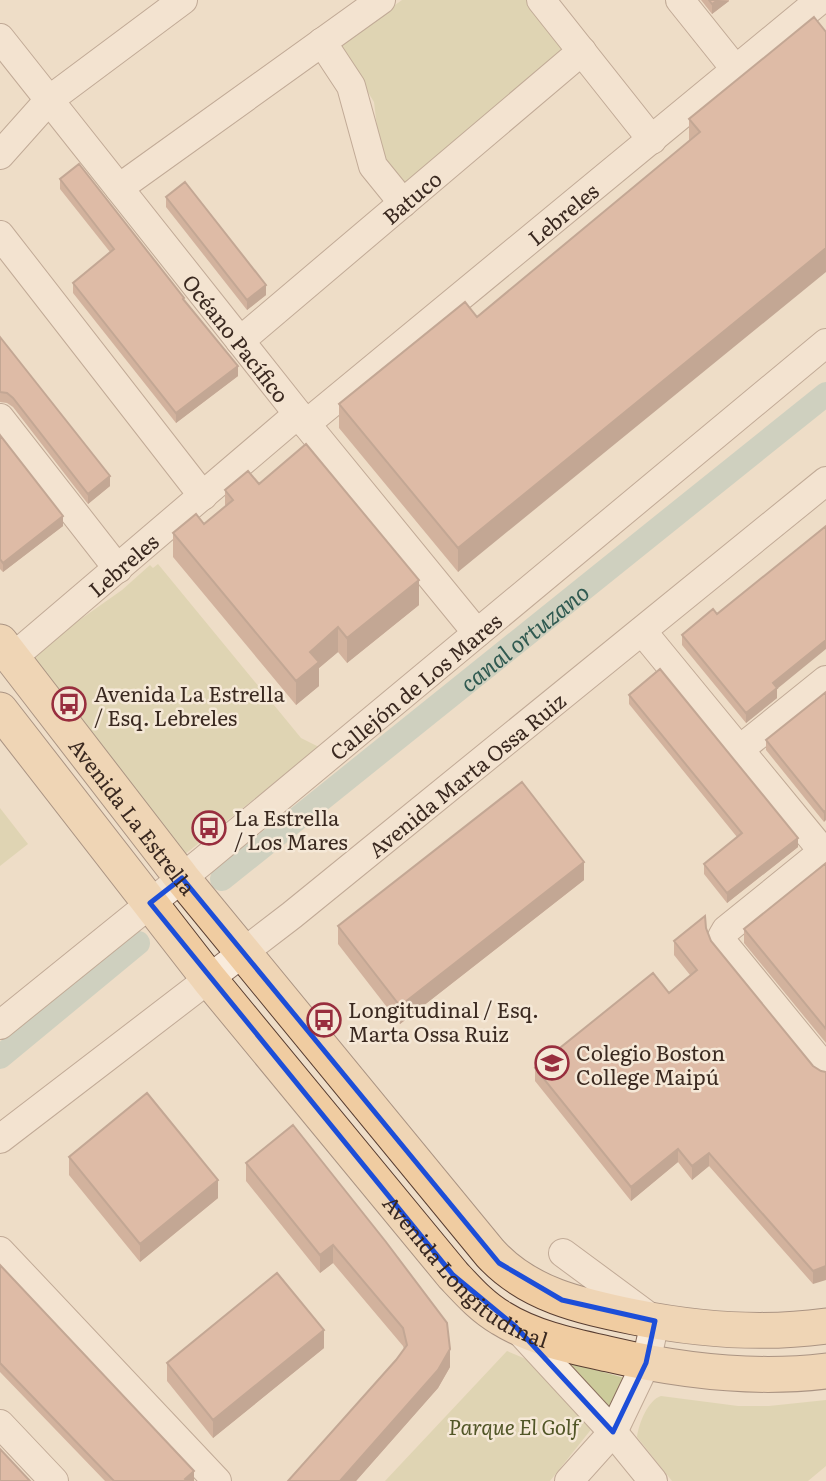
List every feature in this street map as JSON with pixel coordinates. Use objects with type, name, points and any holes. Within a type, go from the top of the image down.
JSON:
[{"type":"main road","name":"Avenida La Estrella","points":[[6,650],[243,952]]},
{"type":"main road","name":"Avenida La Estrella","points":[[0,710],[209,979]]},
{"type":"main road","name":"Avenida Longitudinal","points":[[243,952],[499,1263],[530,1285],[562,1300],[654,1321],[759,1332],[826,1326]]},
{"type":"main road","name":"Avenida Longitudinal","points":[[209,979],[453,1275],[480,1303],[515,1326],[563,1343],[682,1370],[761,1376],[826,1371]]},
{"type":"street","points":[[0,155],[49,100],[183,0]]},
{"type":"street","points":[[119,188],[381,0]]},
{"type":"street","points":[[541,0],[652,140]]},
{"type":"street","points":[[680,0],[736,70]]},
{"type":"street","points":[[820,0],[826,7]]},
{"type":"street","name":"Lebreles","points":[[6,650],[118,569],[203,496],[652,140],[820,0]]},
{"type":"street","name":"Océano Pacífico","points":[[0,38],[302,419],[477,633]]},
{"type":"street","points":[[322,42],[351,86],[373,166],[403,203]]},
{"type":"street","name":"Batuco","points":[[240,341],[582,51]]},
{"type":"street","points":[[0,235],[203,496]]},
{"type":"street","name":"Callejón de Los Mares","points":[[0,1025],[183,878],[826,343]]},
{"type":"street","points":[[0,418],[118,569]]},
{"type":"street","name":"Avenida Marta Ossa Ruiz","points":[[0,1139],[243,952],[826,481]]},
{"type":"street","points":[[642,631],[825,852],[726,930],[722,937],[724,944],[826,1069]]},
{"type":"street","points":[[739,750],[826,680]]},
{"type":"street","points":[[0,1251],[217,1481]]},
{"type":"street","points":[[563,1253],[654,1321],[646,1363],[613,1432],[569,1481]]},
{"type":"street","points":[[515,1326],[613,1432],[653,1481]]},
{"type":"street","points":[[0,1424],[54,1481]]},
{"type":"highlighted area","points":[[182,878],[499,1263],[562,1300],[655,1321],[646,1363],[613,1432],[515,1326],[453,1275],[150,903]]},
{"type":"green space","points":[[402,0],[527,0],[570,54],[404,191],[381,161],[374,102],[339,45]]},
{"type":"green space","points":[[158,564],[301,738],[319,747],[184,855],[27,657],[122,590],[150,565],[153,568]]},
{"type":"green space","points":[[0,808],[28,844],[0,866]]},
{"type":"green space","name":"Parque El Golf","points":[[507,1351],[533,1362],[593,1427],[550,1481],[385,1481]]},
{"type":"green space","points":[[568,1362],[628,1379],[611,1408]]},
{"type":"green space","points":[[661,1396],[738,1406],[769,1406],[826,1400],[826,1466],[808,1481],[672,1481],[637,1437],[645,1413],[652,1402]]},
{"type":"building","points":[[814,17],[826,32],[826,248],[458,548],[339,404],[465,302],[477,317],[700,132],[689,119]]},
{"type":"building","points":[[79,164],[238,366],[176,413],[73,283],[114,249],[60,179]]},
{"type":"building","points":[[185,182],[266,285],[247,300],[166,197]]},
{"type":"building","points":[[0,337],[110,476],[88,494],[13,398],[0,392]]},
{"type":"building","points":[[0,435],[63,516],[3,563],[0,559]]},
{"type":"building","points":[[306,444],[419,580],[347,638],[338,627],[310,652],[319,662],[296,681],[173,533],[196,514],[204,524],[233,500],[225,490],[248,471],[259,484]]},
{"type":"building","points":[[826,526],[826,640],[773,683],[777,688],[746,713],[682,635],[713,609],[717,614]]},
{"type":"building","points":[[660,669],[798,838],[727,893],[704,864],[742,833],[629,695]]},
{"type":"building","points":[[826,692],[826,810],[824,812],[766,740]]},
{"type":"building","points":[[522,782],[584,862],[400,1006],[338,926]]},
{"type":"building","points":[[826,863],[826,1029],[744,929]]},
{"type":"building","points":[[705,916],[711,941],[813,1066],[826,1072],[826,1266],[813,1271],[709,1153],[692,1166],[678,1149],[631,1187],[535,1068],[653,973],[669,993],[697,970],[674,941]]},
{"type":"building","points":[[147,1093],[218,1180],[140,1244],[69,1157]]},
{"type":"building","points":[[293,1125],[447,1323],[450,1349],[438,1370],[340,1481],[288,1481],[407,1345],[403,1328],[333,1245],[320,1255],[246,1163]]},
{"type":"building","points":[[0,1265],[194,1471],[185,1479],[187,1481],[114,1481],[0,1363]]},
{"type":"building","points":[[277,1273],[324,1330],[213,1420],[167,1363]]},
{"type":"building","points":[[0,1449],[30,1481],[0,1481]]},
{"type":"waterway","name":"canal ortuzano","points":[[222,879],[826,394]]},
{"type":"waterway","name":"canal ortuzano","points":[[0,1057],[138,943]]},
{"type":"place","name":"Avenida La Estrella / Esq. Lebreles","points":[[69,704]]},
{"type":"place","name":"La Estrella / Los Mares","points":[[209,828]]},
{"type":"place","name":"Longitudinal / Esq. Marta Ossa Ruiz","points":[[324,1020]]},
{"type":"place","name":"Colegio Boston College Maipú","points":[[552,1063]]}]
